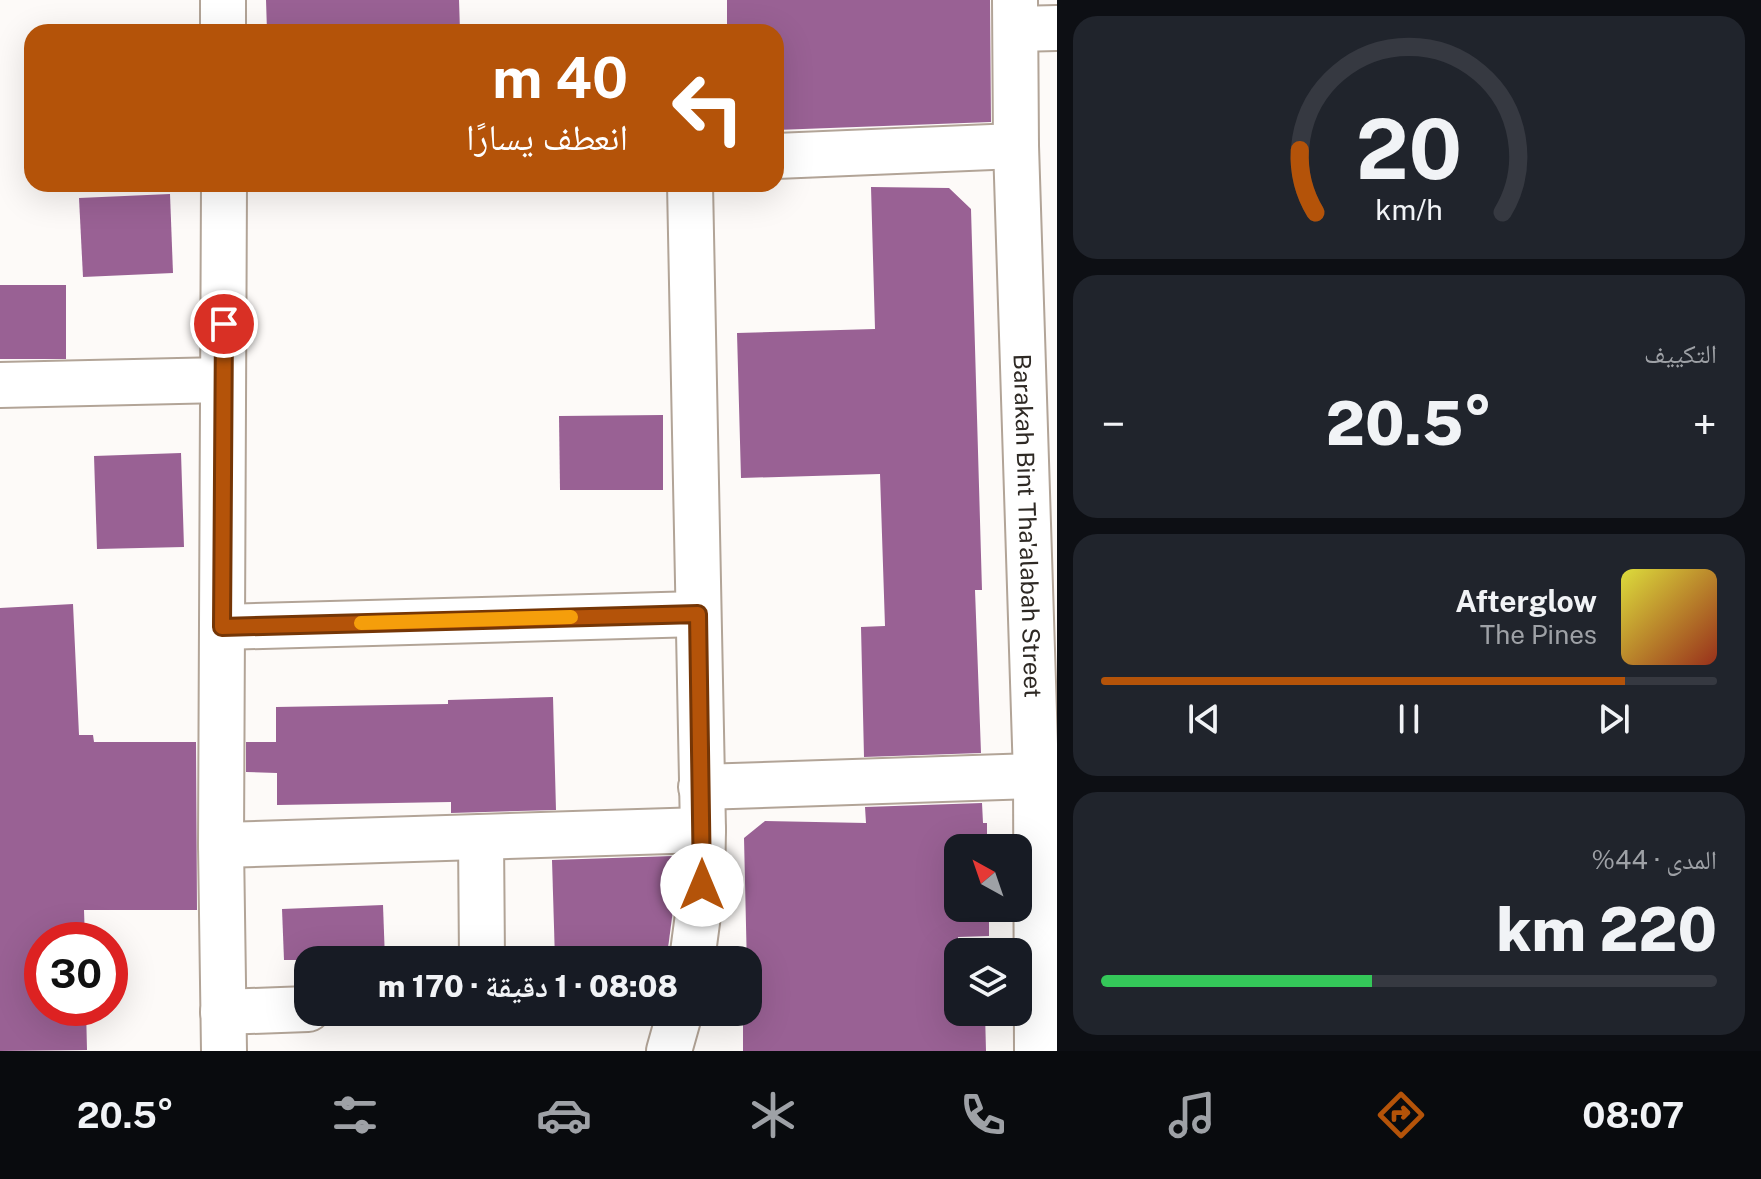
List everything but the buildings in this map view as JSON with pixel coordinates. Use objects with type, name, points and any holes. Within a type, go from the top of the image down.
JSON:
[{"type":"street","points":[[223,0],[223,24]]},
{"type":"street","name":"Barakah Bint Tha'alabah Street","points":[[1030,19],[1016,146],[1045,692],[1036,776],[1037,1051]]},
{"type":"street","points":[[784,156],[1016,146]]},
{"type":"street","points":[[224,192],[221,845],[224,1032],[294,1013]]},
{"type":"street","points":[[690,192],[703,830],[702,885],[694,946]]},
{"type":"street","points":[[0,385],[223,380]]},
{"type":"street","points":[[222,627],[698,614]]},
{"type":"street","points":[[701,787],[1036,776]]},
{"type":"street","points":[[221,845],[703,830]]},
{"type":"street","points":[[481,837],[482,946]]},
{"type":"street","points":[[669,1051],[676,1026]]},
{"type":"slow traffic","points":[[361,623],[571,617]]},
{"type":"route","points":[[224,324],[222,627],[698,614],[702,885]]}]
